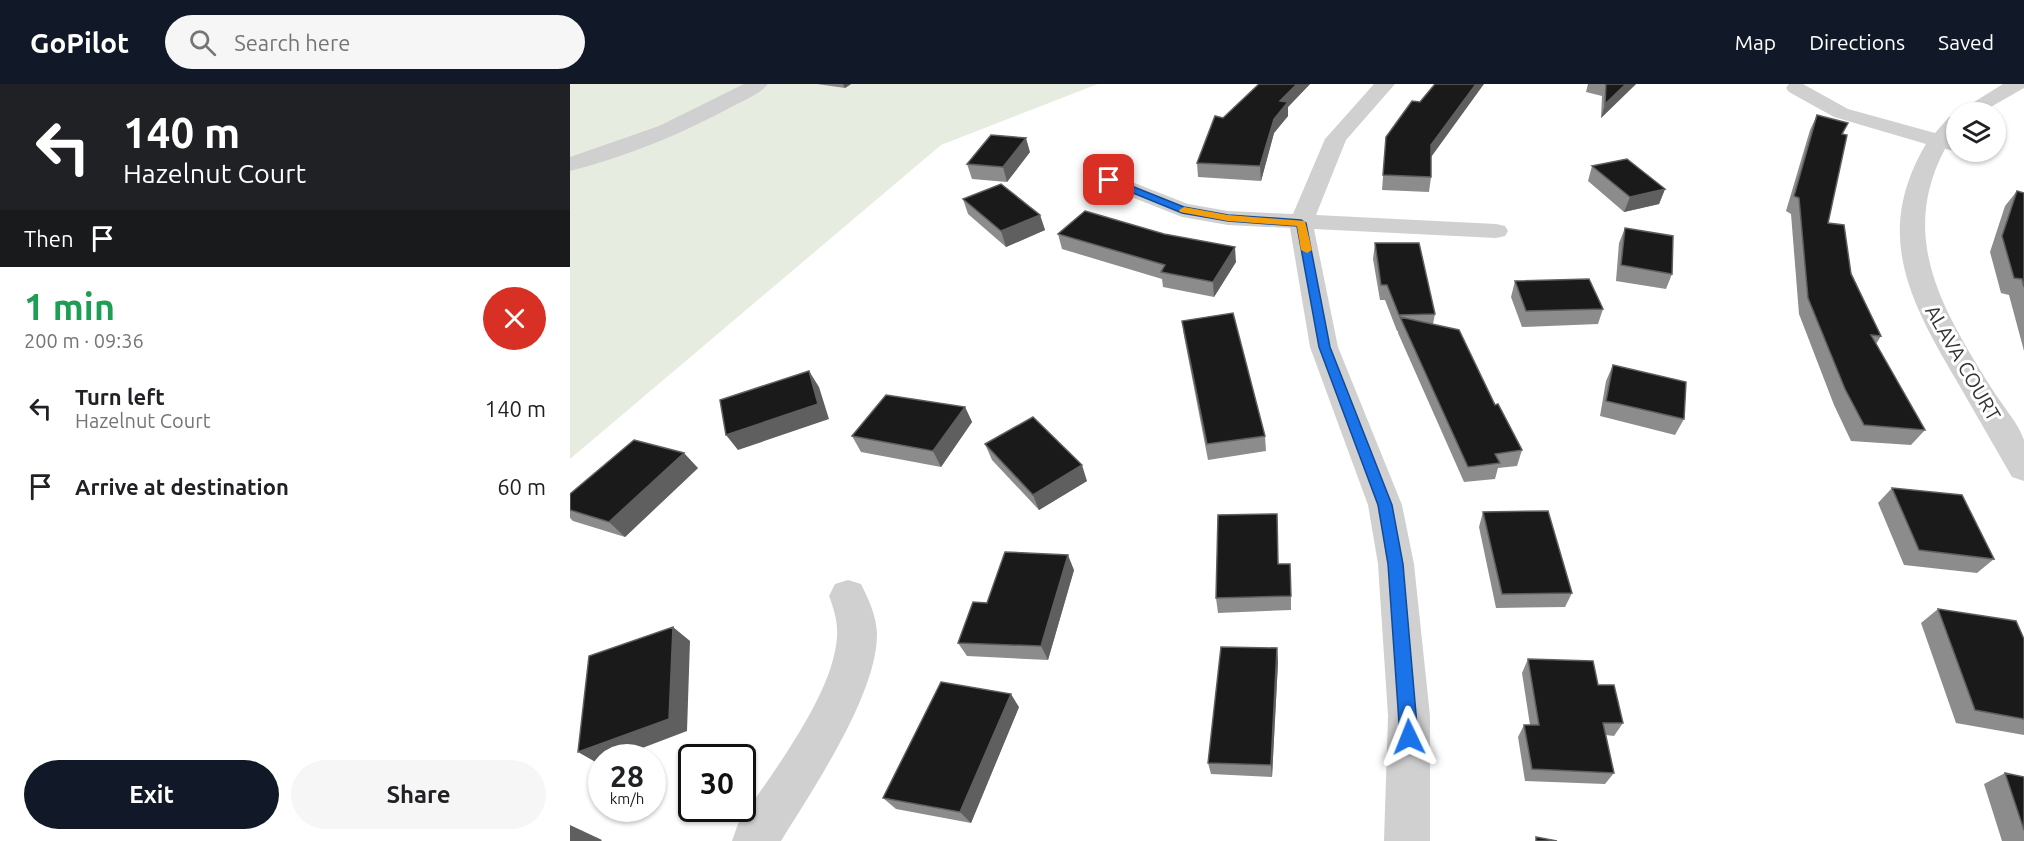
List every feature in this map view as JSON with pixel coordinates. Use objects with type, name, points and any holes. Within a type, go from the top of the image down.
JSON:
[{"type":"street","points":[[570,164],[633,145],[680,126],[758,84]]},
{"type":"street","points":[[1385,84],[1336,139],[1301,223],[1324,347],[1385,505],[1396,564],[1409,716],[1407,841]]},
{"type":"street","points":[[1986,102],[2017,84]]},
{"type":"street","points":[[1796,88],[1841,112],[1946,144]]},
{"type":"street","name":"ALAVA COURT","points":[[1946,145],[1922,170],[1913,196],[1911,215],[1913,246],[1927,302],[1938,325],[2024,468]]},
{"type":"street","points":[[1109,180],[1191,212],[1237,219],[1496,231]]},
{"type":"street","points":[[755,841],[805,757],[850,671],[856,644],[856,617],[848,596]]},
{"type":"shaded area","points":[[570,84],[1098,84],[941,145],[570,459]]},
{"type":"building","points":[[1259,84],[1297,84],[1280,101],[1288,102],[1274,119],[1260,166],[1197,163],[1215,116],[1223,118]]},
{"type":"building","points":[[1435,84],[1476,84],[1431,145],[1431,177],[1383,175],[1386,137],[1412,101],[1420,102]]},
{"type":"building","points":[[1606,84],[1626,84],[1605,104]]},
{"type":"building","points":[[1817,115],[1848,123],[1842,134],[1847,135],[1828,223],[1844,225],[1851,274],[1881,336],[1871,335],[1925,430],[1864,425],[1845,389],[1808,298],[1799,198],[1794,196]]},
{"type":"building","points":[[991,135],[1026,138],[1003,167],[967,164]]},
{"type":"building","points":[[1627,159],[1665,189],[1630,197],[1592,166]]},
{"type":"building","points":[[1001,184],[1040,215],[1001,231],[963,199]]},
{"type":"building","points":[[2017,191],[2024,193],[2024,287],[2022,279],[2014,278],[2002,236]]},
{"type":"building","points":[[1085,211],[1164,234],[1235,247],[1213,282],[1161,272],[1165,265],[1058,234]]},
{"type":"building","points":[[1625,228],[1673,236],[1672,274],[1621,265]]},
{"type":"building","points":[[1375,243],[1419,243],[1435,314],[1399,315],[1387,285],[1381,285]]},
{"type":"building","points":[[1589,279],[1603,309],[1526,311],[1515,281]]},
{"type":"building","points":[[1233,313],[1265,436],[1207,444],[1182,321]]},
{"type":"building","points":[[1400,317],[1459,330],[1495,405],[1498,404],[1522,450],[1495,454],[1500,463],[1468,467]]},
{"type":"building","points":[[1613,365],[1686,382],[1684,419],[1606,401]]},
{"type":"building","points":[[809,371],[818,404],[726,435],[720,400]]},
{"type":"building","points":[[886,395],[965,407],[933,451],[852,436]]},
{"type":"building","points":[[1033,417],[1082,465],[1033,495],[985,444]]},
{"type":"building","points":[[634,440],[684,453],[609,522],[570,510],[570,494]]},
{"type":"building","points":[[1892,488],[1962,495],[1994,559],[1919,550]]},
{"type":"building","points":[[1548,511],[1572,593],[1502,594],[1483,512]]},
{"type":"building","points":[[1277,514],[1278,564],[1290,564],[1291,596],[1216,598],[1218,515]]},
{"type":"building","points":[[1005,552],[1068,555],[1041,646],[958,643],[973,602],[987,603]]},
{"type":"building","points":[[1938,609],[2016,621],[2024,639],[2024,719],[1975,710]]},
{"type":"building","points":[[673,627],[669,719],[600,744],[588,744],[588,748],[578,752],[589,656]]},
{"type":"building","points":[[1221,647],[1277,648],[1271,765],[1208,763]]},
{"type":"building","points":[[1528,659],[1593,661],[1598,685],[1614,685],[1623,723],[1603,723],[1614,773],[1532,769],[1524,725],[1539,725]]},
{"type":"building","points":[[941,682],[1011,694],[960,812],[883,798]]},
{"type":"building","points":[[2005,773],[2024,777],[2024,830]]},
{"type":"building","points":[[1536,837],[1557,841],[1536,841]]},
{"type":"slow traffic","points":[[1184,210],[1254,221],[1301,223],[1307,250]]},
{"type":"route","points":[[1109,180],[1182,210],[1254,221],[1301,223],[1319,310],[1324,347],[1385,505],[1396,564],[1409,737]]}]
